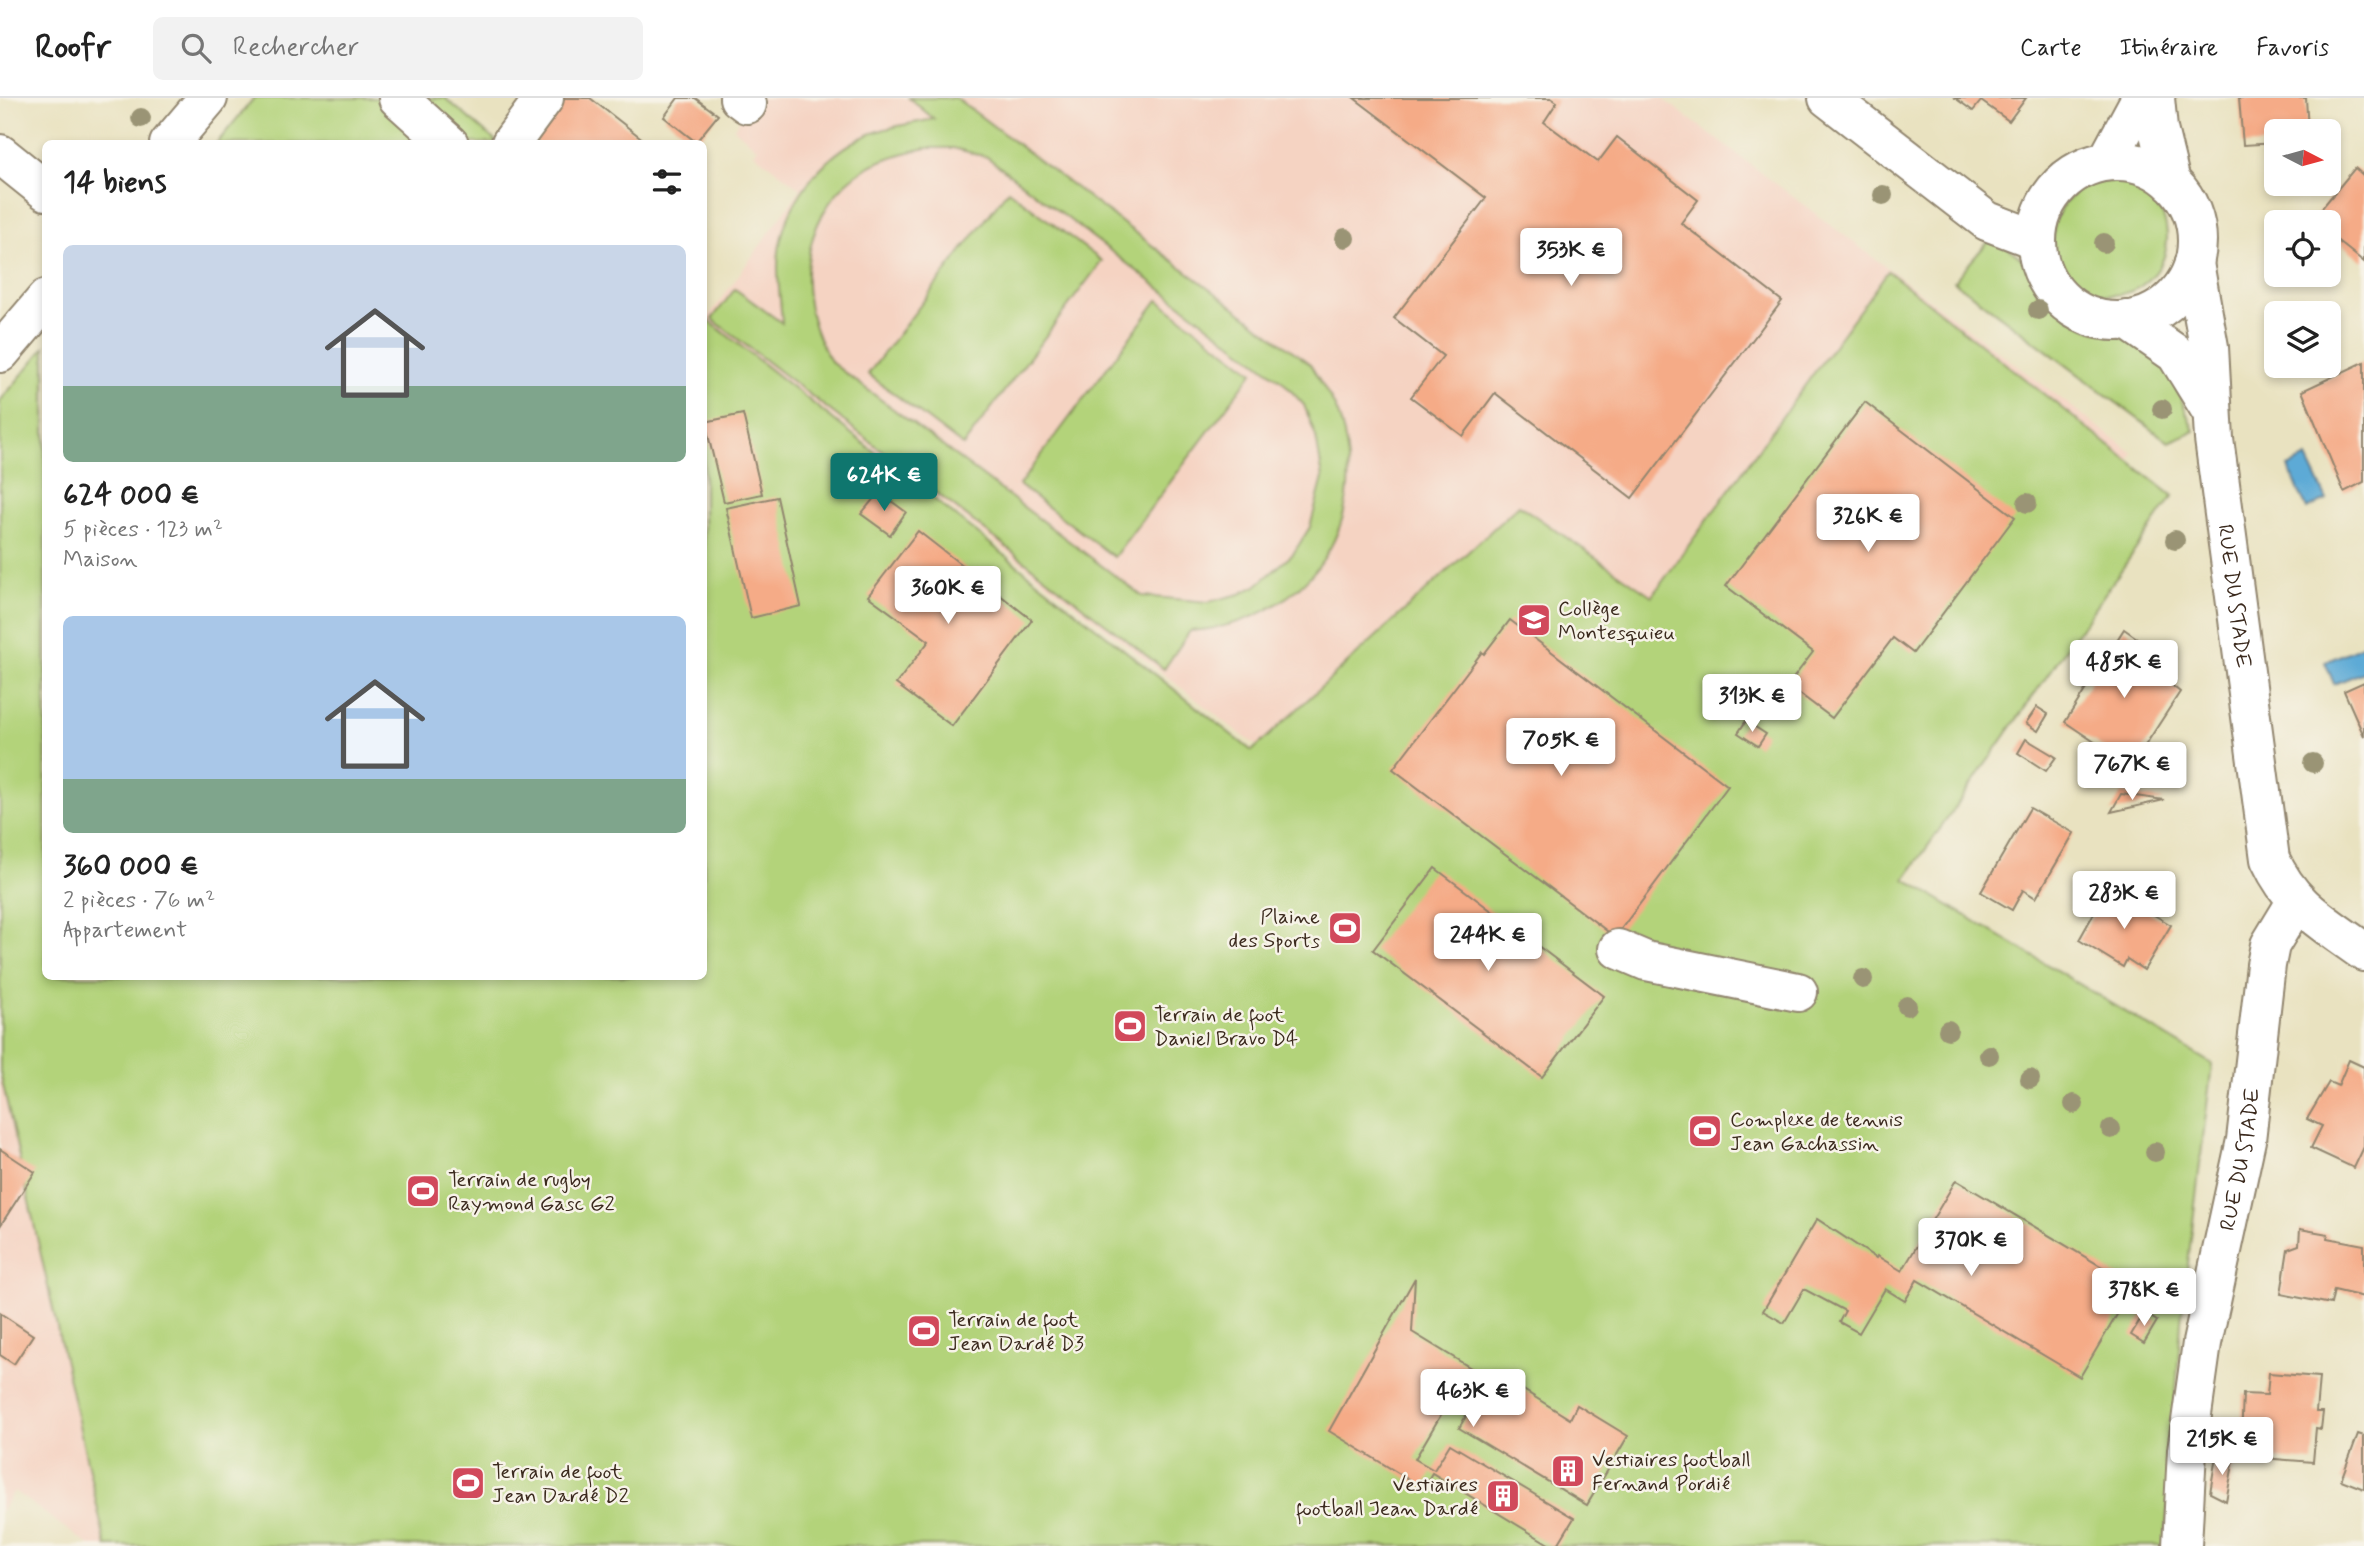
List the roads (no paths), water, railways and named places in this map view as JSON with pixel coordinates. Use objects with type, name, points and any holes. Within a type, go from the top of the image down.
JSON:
[{"type":"street","points":[[172,140],[208,98]]},
{"type":"street","points":[[398,98],[445,140]]},
{"type":"street","points":[[512,140],[544,98]]},
{"type":"street","points":[[1828,98],[1987,221],[2037,240]]},
{"type":"street","points":[[2107,161],[2141,98]]},
{"type":"street","points":[[2155,98],[2158,129],[2171,182]]},
{"type":"street","points":[[0,154],[42,188]]},
{"type":"street","points":[[2107,161],[2143,164],[2171,182],[2187,202],[2197,238],[2194,263],[2173,298],[2149,314],[2127,320],[2093,317],[2065,301],[2044,271],[2037,240],[2039,225],[2053,192],[2083,168],[2107,161]]},
{"type":"street","name":"RUE DU STADE","points":[[2194,263],[2209,346],[2210,410],[2270,859],[2282,884],[2296,902],[2364,952]]},
{"type":"street","points":[[0,353],[42,304]]},
{"type":"street","name":"RUE DU STADE","points":[[2127,320],[2176,354],[2210,410]]},
{"type":"street","name":"RUE DU STADE","points":[[2182,1546],[2188,1450],[2202,1343],[2246,1140],[2266,965],[2270,945],[2296,902]]},
{"type":"street","points":[[1618,948],[1646,961],[1798,992]]},
{"type":"water","points":[[2307,458],[2327,500],[2307,509],[2288,467]]},
{"type":"water","points":[[2364,645],[2364,672],[2334,684],[2325,662]]},
{"type":"place","name":"Collège Montesquieu","points":[[1534,620]]},
{"type":"place","name":"Plaine des Sports","points":[[1345,928]]},
{"type":"place","name":"Terrain de foot Daniel Bravo D4","points":[[1130,1026]]},
{"type":"place","name":"Complexe de tennis Jean Gachassin","points":[[1705,1131]]},
{"type":"place","name":"Terrain de rugby Raymond Gasc G2","points":[[423,1191]]},
{"type":"place","name":"Terrain de foot Jean Dardé D3","points":[[924,1331]]},
{"type":"place","name":"Vestiaires football Fernand Pordié","points":[[1568,1471]]},
{"type":"place","name":"Terrain de foot Jean Dardé D2","points":[[468,1483]]},
{"type":"place","name":"Vestiaires football Jean Dardé","points":[[1503,1496]]}]
